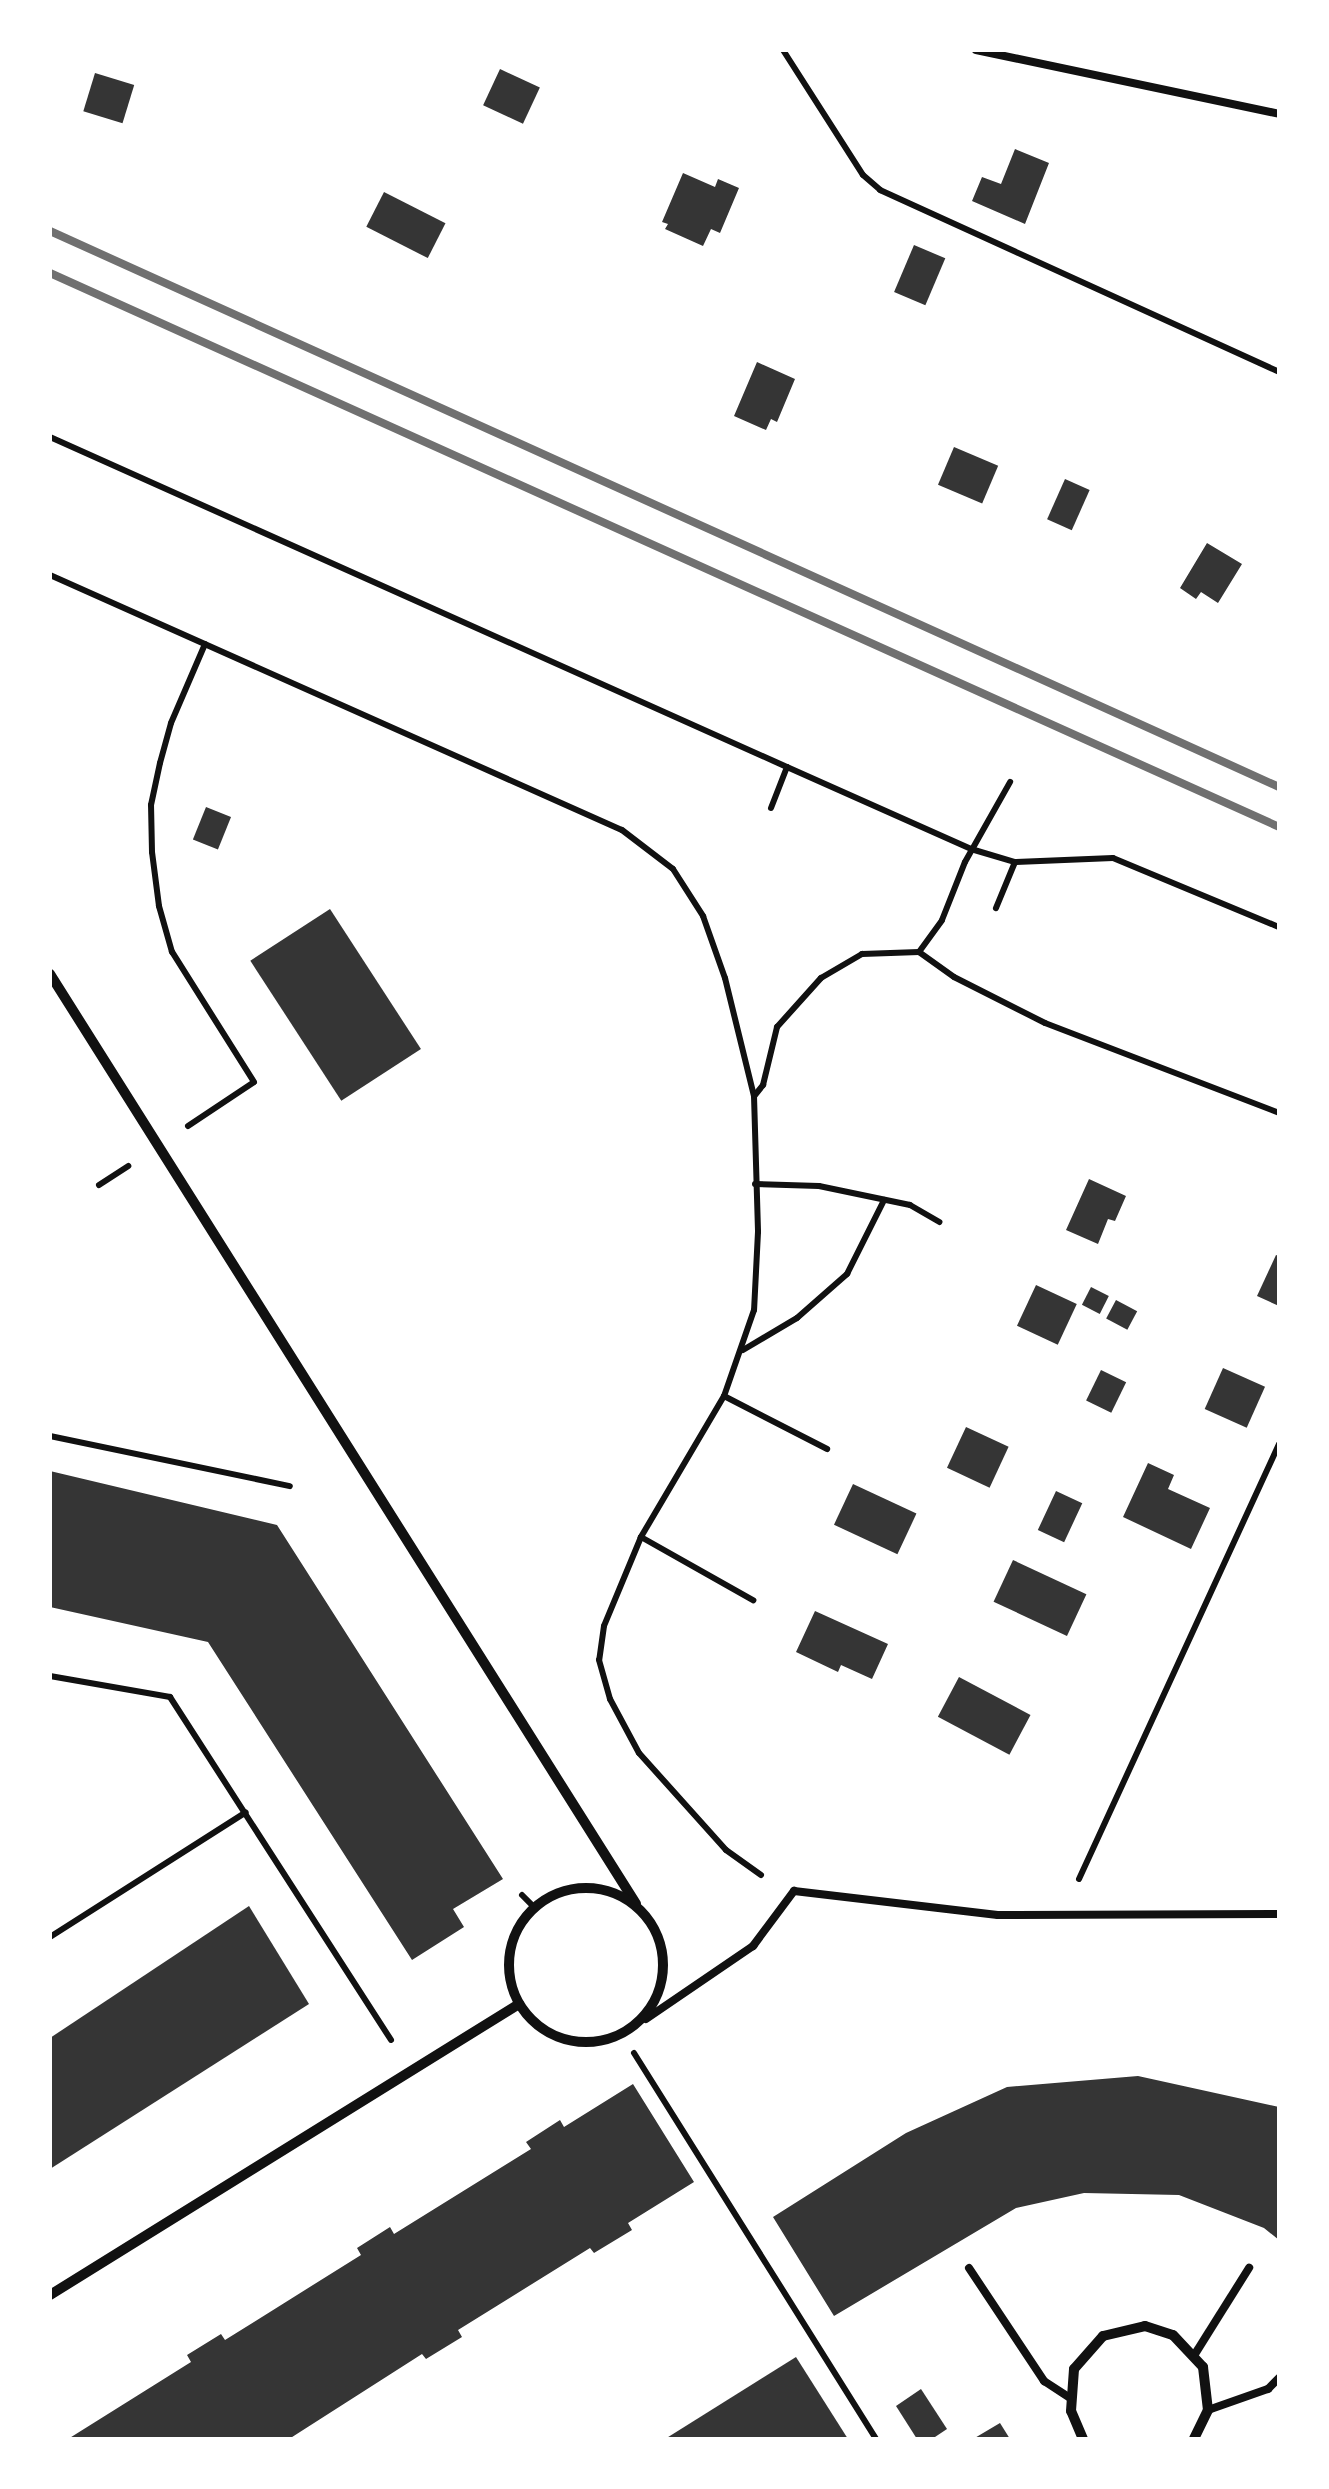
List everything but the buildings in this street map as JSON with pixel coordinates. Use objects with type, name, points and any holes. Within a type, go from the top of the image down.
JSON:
[{"type":"street","points":[[50,974],[636,1904],[651,1920],[662,1946],[664,1972],[646,2020],[602,2041],[574,2042],[544,2030],[519,2004],[508,1968],[512,1941],[534,1907],[570,1889],[608,1890],[636,1904]]},
{"type":"street","points":[[50,2295],[519,2004]]},
{"type":"street","points":[[1083,2439],[1075,2426],[1070,2383],[1082,2356],[1116,2330],[1159,2330],[1173,2335],[1195,2354],[1206,2381],[1208,2410],[1194,2439]]},
{"type":"lane","points":[[976,50],[1279,114]]},
{"type":"lane","points":[[646,2020],[753,1946],[794,1891],[998,1915],[1279,1914]]},
{"type":"lane","points":[[969,2268],[1044,2381],[1069,2398]]},
{"type":"lane","points":[[1195,2354],[1249,2268]]},
{"type":"lane","points":[[1208,2410],[1268,2389],[1279,2378]]},
{"type":"path","points":[[783,50],[863,175],[880,190],[1279,372]]},
{"type":"path","points":[[50,437],[971,849],[1015,862],[1113,858],[1279,927]]},
{"type":"path","points":[[50,575],[622,830],[673,868],[703,916],[725,978],[754,1096],[754,1310],[724,1396],[641,1537],[604,1626],[599,1660],[610,1699],[638,1753],[726,1850],[794,1891]]},
{"type":"path","points":[[157,1146],[254,1082],[172,952],[152,852],[151,805],[160,764],[171,724],[205,644]]},
{"type":"path","points":[[771,808],[787,766]]},
{"type":"path","points":[[919,952],[942,920],[971,849],[1010,782]]},
{"type":"path","points":[[996,908],[1015,862]]},
{"type":"path","points":[[754,1096],[763,1085],[777,1027],[821,978],[862,954],[919,952],[954,977],[1045,1023],[1277,1112]]},
{"type":"path","points":[[755,1184],[819,1186],[910,1204],[939,1222]]},
{"type":"path","points":[[742,1351],[797,1318],[847,1274],[884,1200]]},
{"type":"path","points":[[724,1396],[827,1449]]},
{"type":"path","points":[[50,1436],[290,1486]]},
{"type":"path","points":[[1088,1860],[1279,1444]]},
{"type":"path","points":[[641,1537],[753,1600]]},
{"type":"path","points":[[50,1676],[170,1697],[411,2070]]},
{"type":"path","points":[[50,1936],[246,1812]]},
{"type":"path","points":[[522,1895],[534,1907]]},
{"type":"path","points":[[622,2034],[876,2439]]},
{"type":"railway","points":[[50,231],[1279,787]]},
{"type":"railway","points":[[50,273],[1279,827]]}]
